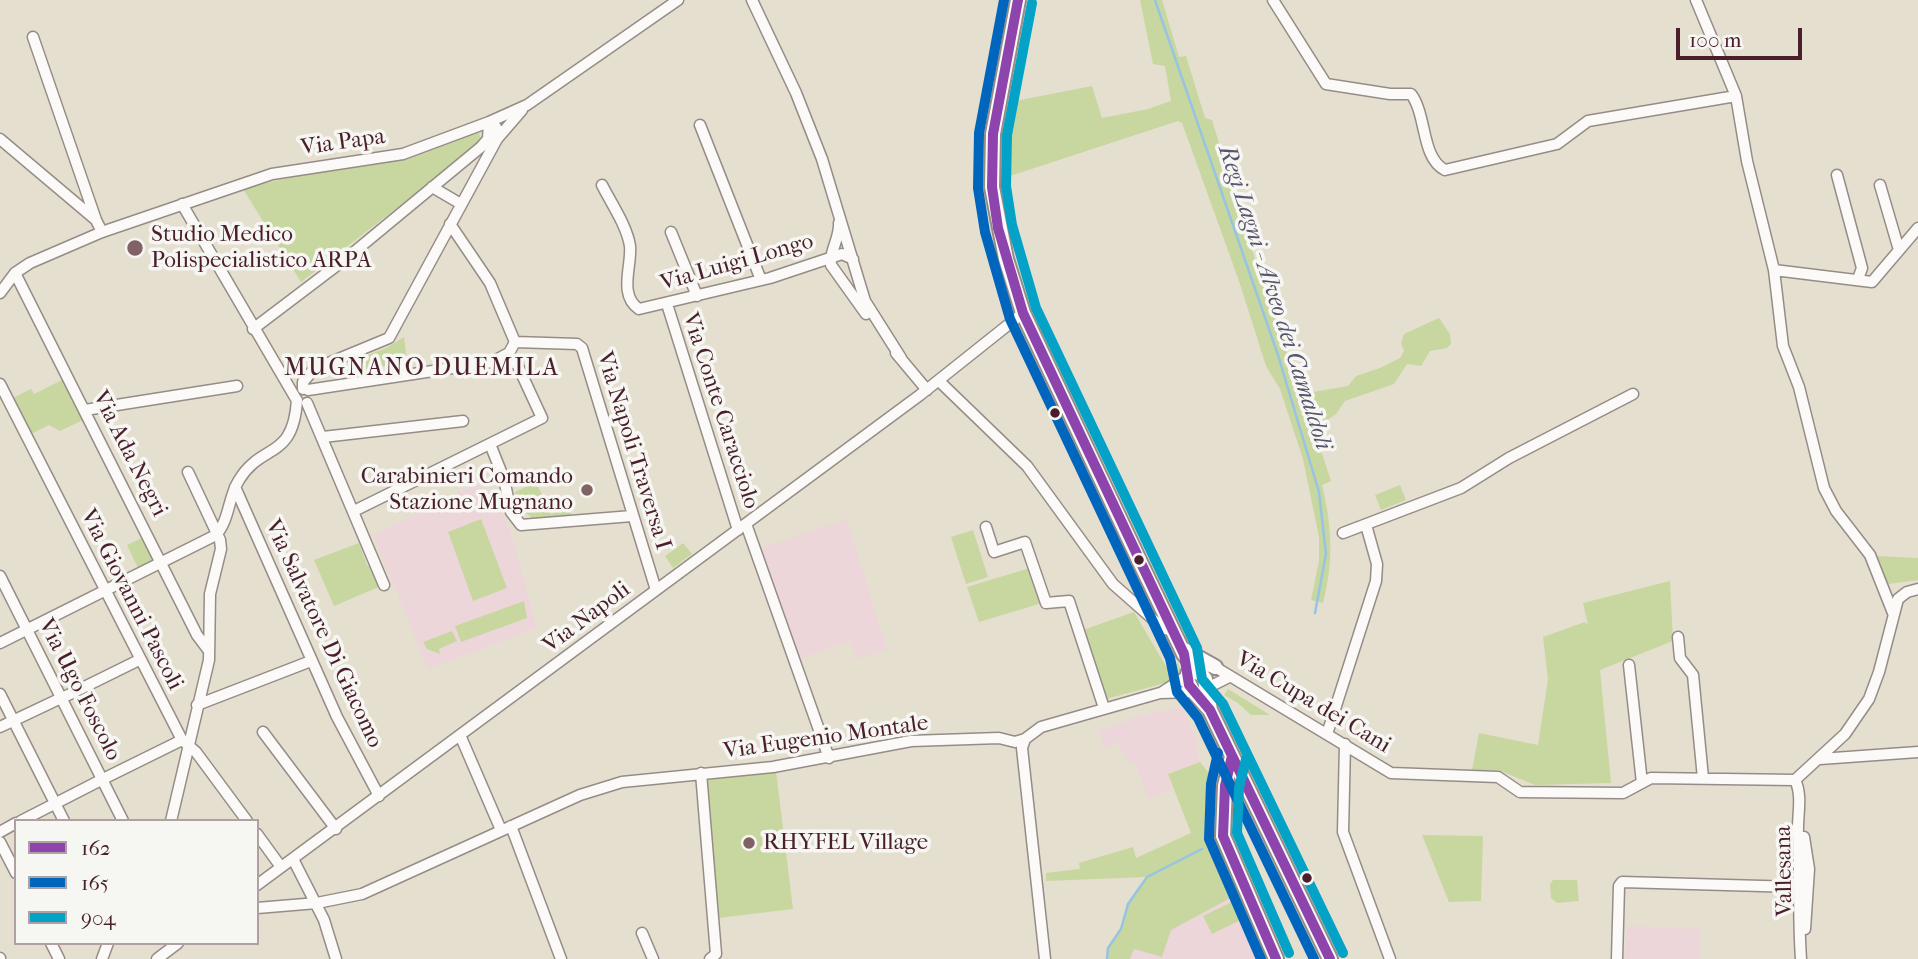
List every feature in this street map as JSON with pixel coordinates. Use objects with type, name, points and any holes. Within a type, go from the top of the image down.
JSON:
[{"type":"main road","points":[[1018,0],[993,134],[992,187],[998,229],[1023,313],[1193,673],[1205,679],[1199,691],[1330,959]]},
{"type":"main road","points":[[1183,651],[1215,667]]},
{"type":"main road","points":[[1232,756],[1224,806],[1223,836],[1276,959]]},
{"type":"main road","points":[[1224,806],[1236,791],[1249,791]]},
{"type":"street","name":"Via Papa","points":[[0,293],[15,273],[49,253],[182,204],[295,168],[402,154],[489,122],[527,105],[678,0]]},
{"type":"street","points":[[752,0],[796,93],[836,203],[868,307],[892,340],[901,358]]},
{"type":"street","points":[[1273,0],[1326,84],[1390,94],[1411,94],[1420,110],[1433,159],[1445,170],[1557,144],[1588,121],[1736,96]]},
{"type":"street","points":[[1696,0],[1736,96],[1746,161],[1774,270],[1783,346],[1799,387],[1824,488],[1836,511],[1870,555],[1893,613]]},
{"type":"street","points":[[33,37],[93,217],[102,232]]},
{"type":"street","points":[[0,643],[216,535],[228,514],[235,487],[243,474],[286,441],[292,432],[303,382],[314,369],[389,338],[497,139],[527,105]]},
{"type":"street","points":[[253,329],[354,252],[485,142],[489,122],[496,127],[497,139]]},
{"type":"street","points":[[700,125],[761,280]]},
{"type":"street","points":[[0,139],[93,217]]},
{"type":"street","points":[[1837,175],[1862,268],[1858,279]]},
{"type":"street","name":"Via Luigi Longo","points":[[602,185],[629,244],[626,272],[632,302],[639,309],[761,280],[842,254],[853,259]]},
{"type":"street","points":[[1880,185],[1899,250]]},
{"type":"street","points":[[432,187],[461,204]]},
{"type":"street","points":[[836,203],[839,238],[831,257],[831,265],[927,390]]},
{"type":"street","points":[[182,204],[278,370],[302,395],[323,437],[384,585]]},
{"type":"street","points":[[302,395],[502,358],[515,342],[490,283],[450,224]]},
{"type":"street","points":[[671,232],[697,296]]},
{"type":"street","points":[[1774,270],[1872,282],[1917,233]]},
{"type":"street","name":"Via Ada Negri","points":[[15,273],[197,635],[209,651]]},
{"type":"street","points":[[850,293],[862,290]]},
{"type":"street","name":"Via Conte Caracciolo","points":[[667,304],[742,527],[829,758]]},
{"type":"street","name":"Via Napoli","points":[[259,883],[336,829],[927,390],[1023,313]]},
{"type":"street","name":"Via Napoli Traversa I","points":[[515,342],[577,344],[582,348],[656,590]]},
{"type":"street","points":[[354,511],[542,416],[517,364],[502,358]]},
{"type":"street","points":[[939,381],[1027,466],[1113,584],[1164,629],[1172,630]]},
{"type":"street","name":"Via Giovanni Pascoli","points":[[0,384],[4,402],[185,743],[245,819]]},
{"type":"street","points":[[85,410],[237,386]]},
{"type":"street","points":[[1343,533],[1461,488],[1509,458],[1633,394]]},
{"type":"street","points":[[323,437],[463,421]]},
{"type":"street","points":[[490,444],[504,479],[511,512],[521,525],[632,516]]},
{"type":"street","points":[[171,819],[185,743],[209,651],[210,594],[221,549],[188,472]]},
{"type":"street","name":"Via Salvatore Di Giacomo","points":[[235,487],[311,661],[379,796]]},
{"type":"street","points":[[1327,734],[1376,582],[1377,564],[1366,525]]},
{"type":"street","points":[[986,527],[994,552],[1025,542],[1046,603],[1069,601],[1104,708]]},
{"type":"street","name":"Via Ugo Foscolo","points":[[0,576],[60,698],[105,778],[122,819]]},
{"type":"street","points":[[1617,959],[1619,886],[1622,882],[1797,887],[1801,864],[1799,795],[1795,780],[1855,723],[1869,699],[1879,672],[1893,613],[1902,595],[1918,589]]},
{"type":"street","points":[[1678,637],[1680,658],[1693,675],[1703,779]]},
{"type":"street","points":[[0,727],[139,660]]},
{"type":"street","points":[[197,705],[311,661]]},
{"type":"street","points":[[1629,665],[1642,783]]},
{"type":"street","name":"Via Cupa dei Cani","points":[[1160,693],[1193,673],[1215,667],[1391,773],[1498,777],[1520,792],[1623,793],[1651,778],[1795,780]]},
{"type":"street","points":[[1045,959],[1022,748],[1025,739],[1041,727],[1160,693],[1199,691],[1229,677]]},
{"type":"street","points":[[0,694],[63,819]]},
{"type":"street","points":[[263,732],[336,829]]},
{"type":"street","name":"Via Eugenio Montale","points":[[259,908],[317,904],[370,891],[580,795],[622,782],[757,769],[911,741],[999,738],[1016,733],[1025,739]]},
{"type":"street","points":[[460,735],[506,828],[561,959]]},
{"type":"street","points":[[25,819],[105,778],[185,743]]},
{"type":"street","points":[[1345,744],[1343,832],[1390,959]]},
{"type":"street","points":[[1820,759],[1918,752]]},
{"type":"street","name":"Via Eugenio Montale","points":[[701,773],[716,954],[710,959]]},
{"type":"street","name":"Vallesana","points":[[1795,780],[1804,792],[1804,840],[1809,869],[1805,930],[1800,946]]},
{"type":"street","points":[[259,837],[282,867]]},
{"type":"street","points":[[0,842],[14,869]]},
{"type":"street","points":[[293,859],[317,904],[336,959]]},
{"type":"street","name":"Vallesana","points":[[1797,887],[1800,946]]},
{"type":"street","points":[[642,933],[653,959]]},
{"type":"street","points":[[157,959],[175,945]]},
{"type":"street","points":[[1800,946],[1801,959]]},
{"type":"shaded area","points":[[477,484],[496,496],[512,536],[537,628],[428,669],[373,535]]},
{"type":"shaded area","points":[[847,519],[887,650],[858,659],[849,641],[798,660],[761,548]]},
{"type":"shaded area","points":[[1182,707],[1199,745],[1195,748],[1200,762],[1168,773],[1172,789],[1149,799],[1135,764],[1127,761],[1118,743],[1105,748],[1098,731],[1140,716]]},
{"type":"shaded area","points":[[1239,894],[1267,959],[1130,959],[1134,948]]},
{"type":"shaded area","points":[[1627,926],[1701,929],[1700,959],[1625,959]]},
{"type":"green space","points":[[1140,0],[1162,0],[1179,57],[1186,56],[1205,118],[1212,120],[1249,241],[1299,387],[1308,393],[1348,386],[1356,376],[1400,358],[1404,351],[1401,343],[1404,334],[1439,318],[1450,334],[1451,344],[1447,348],[1430,351],[1421,366],[1407,364],[1394,384],[1345,401],[1336,414],[1314,429],[1331,481],[1322,485],[1330,544],[1329,573],[1323,603],[1311,600],[1319,561],[1319,537],[1303,459],[1280,389],[1266,366],[1239,281],[1182,123],[1178,121],[1001,179],[999,159],[1005,103],[1092,86],[1102,118],[1148,109],[1171,101],[1165,66],[1153,64]]},
{"type":"green space","points":[[478,132],[482,139],[476,147],[301,282],[243,189],[294,176],[408,159]]},
{"type":"green space","points":[[404,337],[407,362],[325,377],[324,372],[386,348]]},
{"type":"green space","points":[[64,379],[83,420],[60,431],[49,425],[31,434],[13,398],[31,389],[34,394]]},
{"type":"green space","points":[[536,482],[551,514],[567,506],[571,515],[534,519],[516,506],[515,492]]},
{"type":"green space","points":[[1400,485],[1406,500],[1381,510],[1375,495]]},
{"type":"green space","points":[[481,519],[507,588],[473,601],[448,532]]},
{"type":"green space","points":[[973,530],[988,577],[966,584],[951,537]]},
{"type":"green space","points":[[142,538],[153,561],[138,568],[127,545]]},
{"type":"green space","points":[[359,543],[367,565],[374,570],[381,586],[334,606],[314,560]]},
{"type":"green space","points":[[683,543],[692,554],[673,568],[665,556]]},
{"type":"green space","points":[[1876,556],[1918,558],[1918,580],[1888,584]]},
{"type":"green space","points":[[1030,568],[1042,603],[979,622],[967,587]]},
{"type":"green space","points":[[1670,581],[1673,641],[1600,670],[1611,783],[1535,785],[1498,770],[1472,770],[1479,733],[1538,745],[1548,679],[1543,637],[1585,622],[1588,625],[1583,603]]},
{"type":"green space","points":[[524,601],[527,618],[461,642],[455,626]]},
{"type":"green space","points":[[1134,612],[1167,668],[1178,663],[1183,675],[1169,682],[1106,699],[1083,630]]},
{"type":"green space","points":[[452,631],[457,641],[439,649],[440,654],[427,649],[423,642]]},
{"type":"green space","points":[[1228,689],[1270,715],[1251,715],[1224,695]]},
{"type":"green space","points":[[1200,762],[1221,789],[1209,822],[1240,893],[1171,930],[1162,957],[1134,949],[1130,959],[1107,959],[1108,949],[1121,929],[1128,904],[1146,877],[1046,881],[1046,873],[1080,869],[1079,863],[1133,847],[1136,858],[1191,833],[1168,774]]},
{"type":"green space","name":"RHYFEL Village","points":[[776,771],[793,909],[718,918],[706,778]]},
{"type":"green space","points":[[1422,835],[1483,836],[1481,901],[1449,902]]},
{"type":"green space","points":[[1553,880],[1577,880],[1579,901],[1557,903],[1551,898],[1550,885]]},
{"type":"green space","points":[[1238,899],[1247,917],[1212,934],[1203,916]]},
{"type":"waterway","name":"Regi Lagni - Alveo dei Camaldoli","points":[[1155,0],[1278,355],[1319,492],[1326,554],[1315,613]]},
{"type":"waterway","name":"Regi Lagni - Alveo dei Camaldoli","points":[[1107,959],[1108,948],[1121,929],[1128,904],[1147,877],[1202,849]]},
{"type":"transit line","name":"165","points":[[1004,0],[979,133],[978,188],[985,232],[1010,319],[1170,658],[1177,692],[1198,718],[1314,959]]},
{"type":"transit line","name":"162","points":[[1018,0],[993,134],[992,187],[998,228],[1023,313],[1184,654],[1189,685],[1210,710],[1330,959]]},
{"type":"transit line","name":"904","points":[[1032,3],[1007,135],[1006,186],[1012,225],[1036,308],[1197,648],[1202,679],[1223,704],[1343,953]]},
{"type":"transit line","name":"165","points":[[1218,753],[1211,784],[1209,839],[1261,959]]},
{"type":"transit line","name":"162","points":[[1232,756],[1225,786],[1223,836],[1276,959]]},
{"type":"transit line","name":"904","points":[[1246,759],[1239,788],[1237,833],[1289,953]]},
{"type":"place","name":"Studio Medico Polispecialistico ARPA","points":[[135,248]]},
{"type":"place","name":"Carabinieri Comando Stazione Mugnano","points":[[587,490]]},
{"type":"place","name":"RHYFEL Village","points":[[749,843]]},
{"type":"district","name":"MUGNANO DUEMILA","points":[[422,369]]}]
